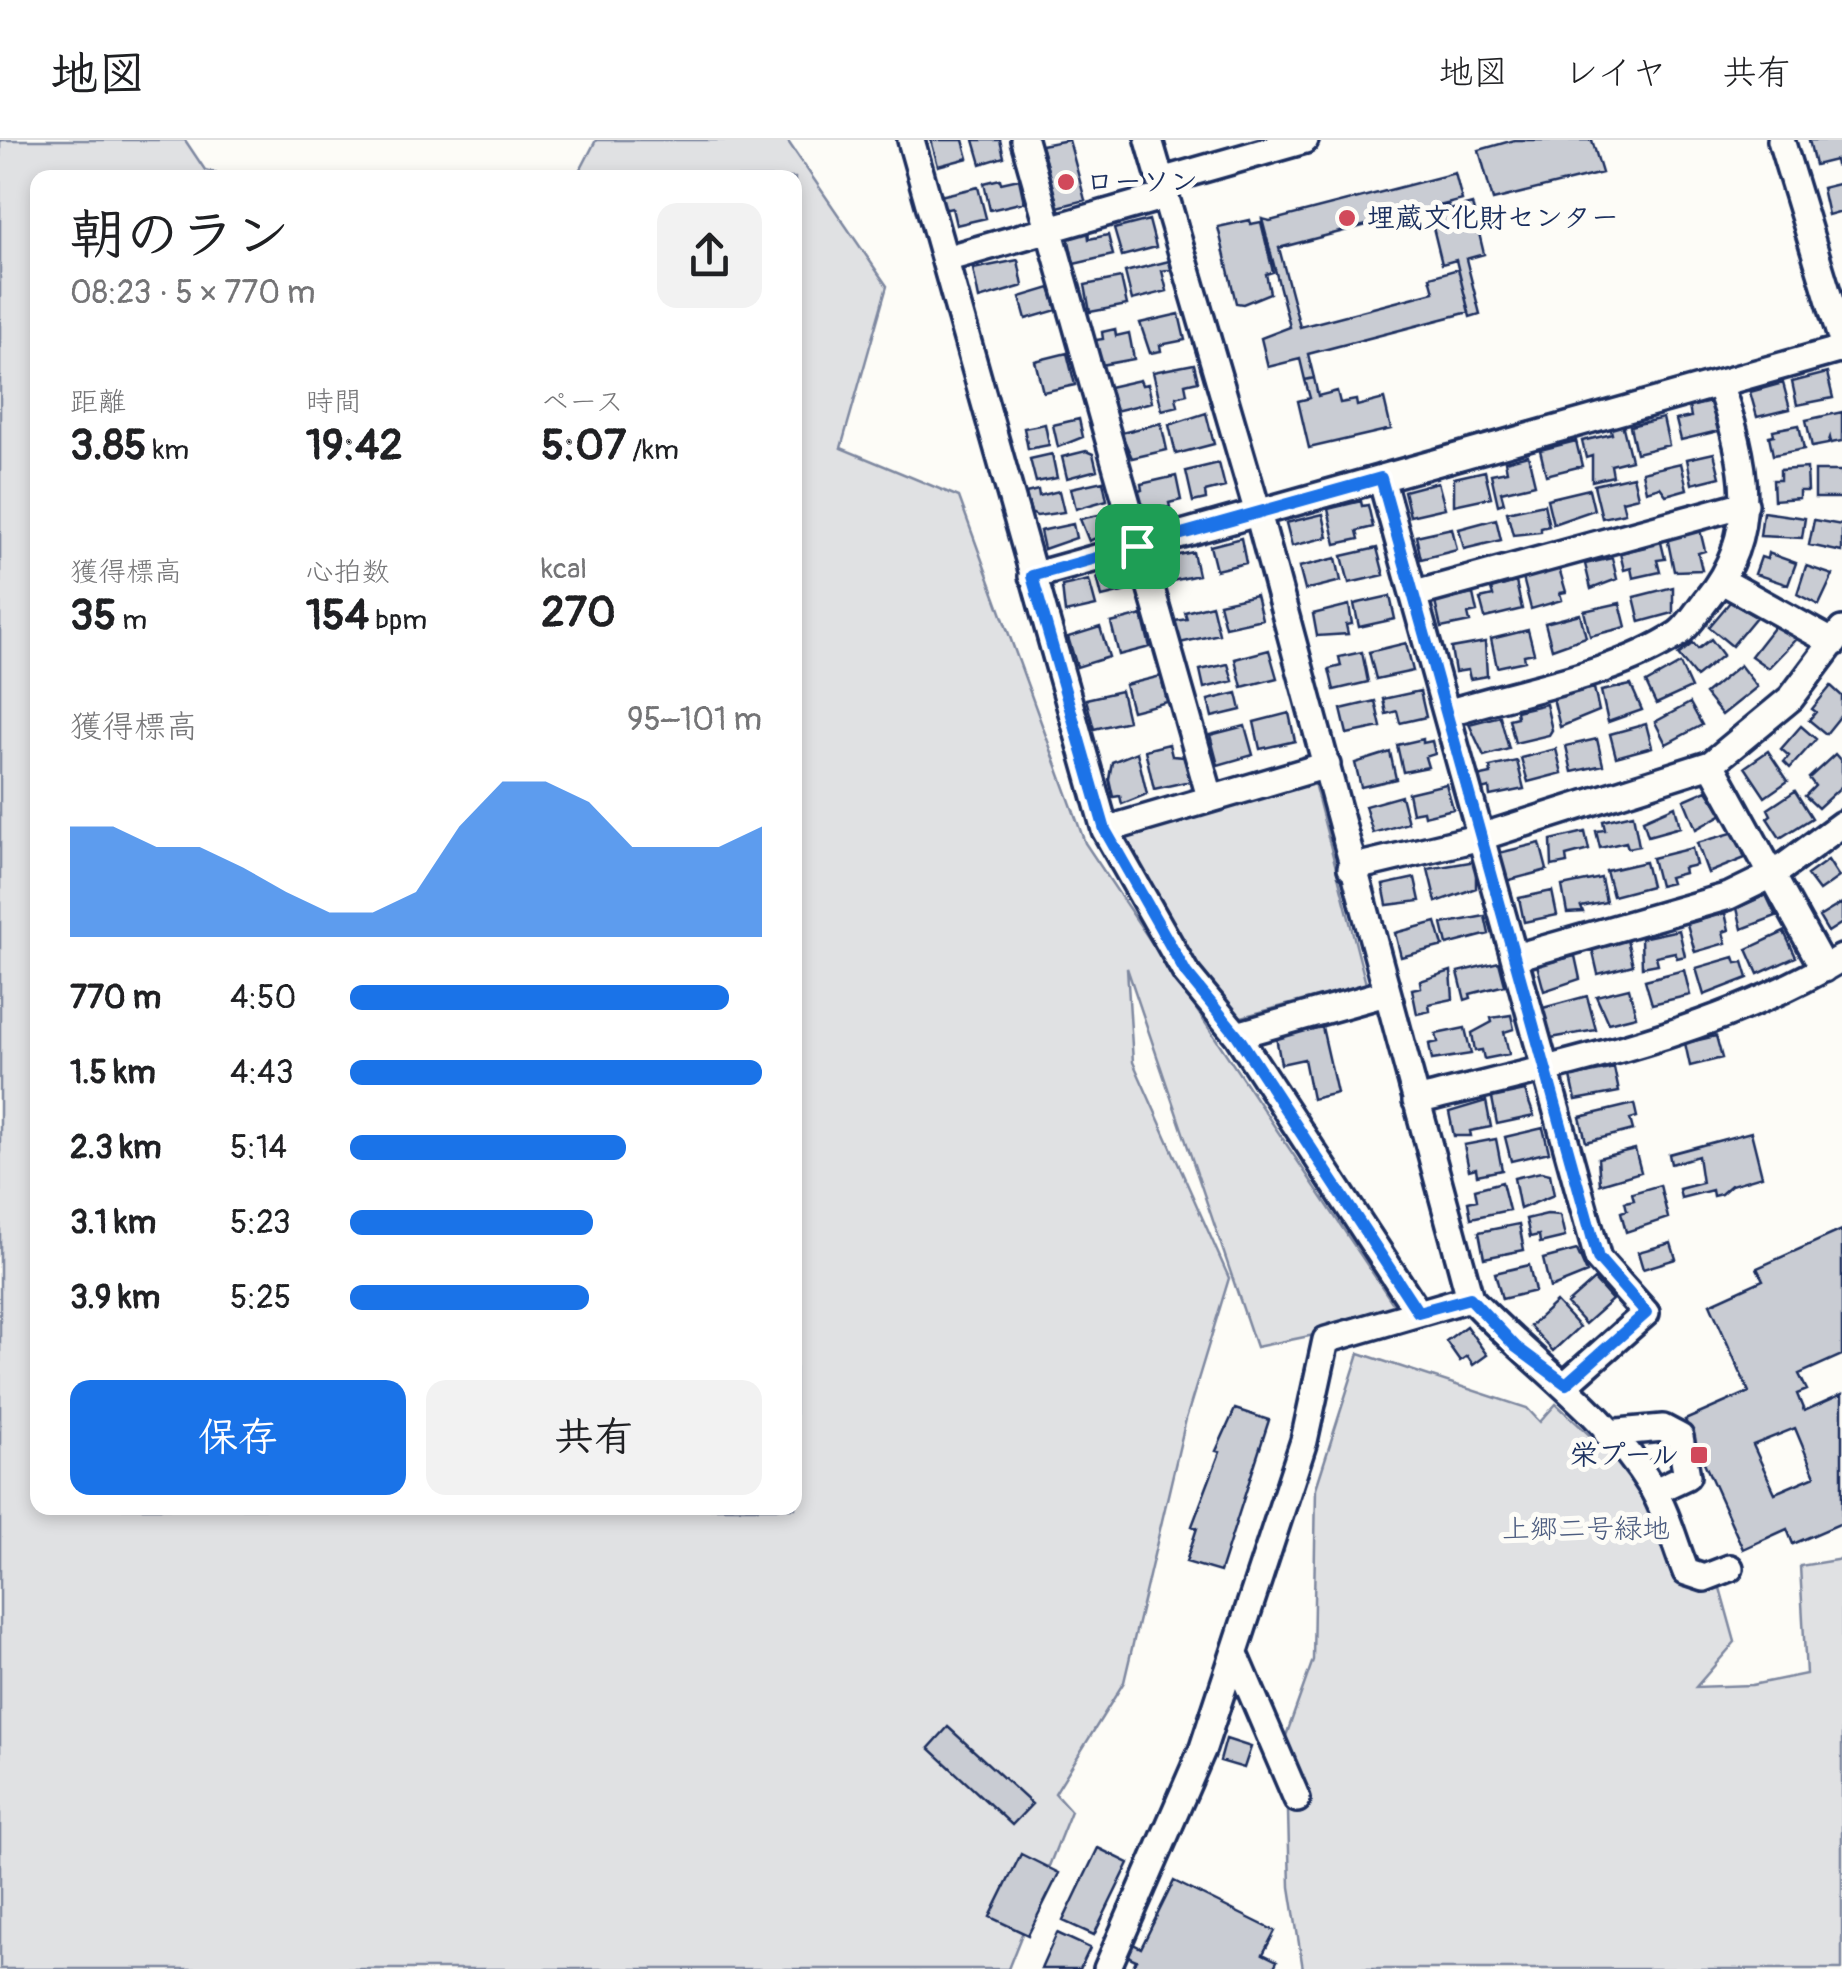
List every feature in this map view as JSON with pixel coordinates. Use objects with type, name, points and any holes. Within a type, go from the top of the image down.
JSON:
[{"type":"street","points":[[911,140],[1105,830],[1186,973],[1237,1035],[1418,1312]]},
{"type":"street","points":[[1024,140],[1210,797]]},
{"type":"street","points":[[1148,140],[1258,513],[1470,1298],[1516,1347],[1566,1384],[1654,1491],[1686,1572],[1704,1578],[1730,1568]]},
{"type":"street","points":[[1781,140],[1842,341]]},
{"type":"street","points":[[944,259],[1049,230],[1289,142]]},
{"type":"street","points":[[1032,576],[1842,349]]},
{"type":"street","points":[[1447,712],[1632,656],[1680,632],[1724,582],[1744,504],[1741,444],[1719,384]]},
{"type":"street","points":[[1381,478],[1598,1258],[1646,1313],[1566,1384]]},
{"type":"street","points":[[1416,594],[1744,504]]},
{"type":"street","points":[[1352,868],[1481,837],[1712,764],[1791,698],[1838,636],[1724,582]]},
{"type":"street","points":[[1416,1101],[1700,1022],[1772,996],[1833,964],[1774,874],[1712,764]]},
{"type":"street","points":[[1105,830],[1327,765]]},
{"type":"street","points":[[1516,957],[1729,896],[1774,874],[1842,824]]},
{"type":"street","points":[[1237,1035],[1386,993]]},
{"type":"street","points":[[1106,1969],[1202,1748],[1235,1654],[1304,1441],[1326,1340],[1470,1298]]},
{"type":"street","points":[[1607,1433],[1663,1428],[1680,1437],[1687,1476],[1654,1491]]},
{"type":"street","points":[[1235,1654],[1297,1799]]},
{"type":"green space","points":[[0,140],[185,140],[205,170],[30,170],[30,1515],[802,1515],[802,170],[581,169],[596,140],[787,140],[887,286],[841,448],[959,497],[1085,843],[1402,1317],[1256,1347],[1127,968],[1133,1062],[1229,1278],[1186,1419],[1124,1682],[1055,1793],[1071,1811],[1008,1969],[0,1969]]},
{"type":"green space","points":[[1313,779],[1366,984],[1234,1019],[1110,833]]},
{"type":"green space","name":"上郷二号緑地","points":[[1359,1353],[1527,1408],[1540,1422],[1556,1404],[1602,1448],[1643,1497],[1668,1556],[1689,1587],[1720,1588],[1735,1642],[1696,1687],[1752,1685],[1806,1674],[1800,1566],[1842,1559],[1842,1969],[1303,1969],[1290,1887],[1286,1736],[1313,1660],[1316,1488]]},
{"type":"building","points":[[931,140],[963,140],[968,158],[938,166]]},
{"type":"building","points":[[974,140],[1000,140],[1004,157],[981,164]]},
{"type":"building","points":[[1069,140],[1085,200],[1058,207],[1041,145]]},
{"type":"building","points":[[1514,140],[1592,140],[1602,173],[1493,200],[1479,150]]},
{"type":"building","points":[[1809,140],[1842,140],[1842,163],[1836,165],[1835,160],[1815,165]]},
{"type":"building","points":[[1455,173],[1462,200],[1279,248],[1300,327],[1434,292],[1430,277],[1458,269],[1469,312],[1308,354],[1314,378],[1305,380],[1300,359],[1268,367],[1261,338],[1290,327],[1262,219],[1270,221]]},
{"type":"building","points":[[1000,179],[1001,183],[1019,179],[1024,202],[990,210],[984,183]]},
{"type":"building","points":[[1842,183],[1842,211],[1828,215],[1822,188]]},
{"type":"building","points":[[978,187],[986,218],[956,225],[952,208],[943,210],[940,196]]},
{"type":"building","points":[[1448,204],[1450,210],[1472,204],[1484,254],[1466,259],[1480,314],[1470,317],[1456,260],[1442,264],[1430,215]]},
{"type":"building","points":[[1149,220],[1156,247],[1122,256],[1114,229]]},
{"type":"building","points":[[1250,220],[1251,224],[1261,222],[1273,272],[1266,274],[1270,293],[1243,304],[1236,303],[1218,227]]},
{"type":"building","points":[[1088,231],[1089,239],[1108,235],[1113,255],[1074,264],[1068,236]]},
{"type":"building","points":[[1018,260],[1023,286],[979,299],[973,269]]},
{"type":"building","points":[[1169,261],[1171,269],[1162,271],[1167,291],[1132,300],[1125,272]]},
{"type":"building","points":[[1121,278],[1127,305],[1090,312],[1085,285]]},
{"type":"building","points":[[1050,288],[1057,310],[1026,319],[1020,297]]},
{"type":"building","points":[[1179,314],[1185,340],[1160,345],[1161,351],[1150,353],[1140,323]]},
{"type":"building","points":[[1115,329],[1116,336],[1129,333],[1134,359],[1101,365],[1096,340],[1103,339],[1102,332]]},
{"type":"building","points":[[1067,353],[1075,385],[1043,392],[1035,361]]},
{"type":"building","points":[[1194,364],[1198,381],[1185,384],[1187,394],[1176,397],[1178,406],[1162,410],[1153,372]]},
{"type":"building","points":[[1827,373],[1833,398],[1797,405],[1792,382]]},
{"type":"building","points":[[1314,378],[1318,396],[1337,391],[1340,403],[1356,400],[1357,406],[1384,399],[1391,429],[1309,448],[1298,401],[1310,398],[1305,380]]},
{"type":"building","points":[[1140,380],[1142,385],[1148,384],[1152,402],[1115,411],[1109,387]]},
{"type":"building","points":[[1783,383],[1790,409],[1757,417],[1750,392]]},
{"type":"building","points":[[1711,402],[1718,431],[1681,440],[1676,420],[1691,417],[1689,407]]},
{"type":"building","points":[[1842,412],[1842,441],[1831,443],[1830,438],[1828,444],[1812,447],[1806,420]]},
{"type":"building","points":[[1206,413],[1214,444],[1176,454],[1169,425]]},
{"type":"building","points":[[1663,418],[1669,445],[1636,453],[1630,426]]},
{"type":"building","points":[[1079,419],[1083,437],[1058,447],[1053,425]]},
{"type":"building","points":[[1161,423],[1167,450],[1132,458],[1121,433]]},
{"type":"building","points":[[1622,423],[1631,460],[1611,465],[1613,476],[1592,481],[1592,456],[1586,458],[1582,441],[1612,434],[1610,426]]},
{"type":"building","points":[[1045,424],[1049,445],[1028,449],[1024,428]]},
{"type":"building","points":[[1799,425],[1804,449],[1773,455],[1769,436],[1774,435],[1773,430]]},
{"type":"building","points":[[1576,441],[1582,466],[1546,475],[1540,450]]},
{"type":"building","points":[[1086,451],[1093,454],[1097,470],[1067,478],[1062,457]]},
{"type":"building","points":[[1714,453],[1720,477],[1692,484],[1687,459]]},
{"type":"building","points":[[1052,454],[1057,478],[1036,482],[1030,459]]},
{"type":"building","points":[[1528,455],[1535,484],[1501,492],[1504,503],[1498,505],[1491,474],[1507,471],[1505,461]]},
{"type":"building","points":[[1219,463],[1225,487],[1205,492],[1206,499],[1193,502],[1186,471]]},
{"type":"building","points":[[1681,463],[1687,489],[1666,495],[1660,487],[1646,491],[1642,472]]},
{"type":"building","points":[[1807,468],[1808,491],[1799,491],[1799,498],[1774,500],[1773,480],[1780,480],[1780,470]]},
{"type":"building","points":[[1485,471],[1491,497],[1454,505],[1454,478]]},
{"type":"building","points":[[1815,471],[1842,471],[1842,498],[1815,498]]},
{"type":"building","points":[[1176,476],[1181,500],[1169,503],[1170,507],[1140,509],[1136,492],[1142,490],[1141,484]]},
{"type":"building","points":[[1633,476],[1638,497],[1622,501],[1625,513],[1602,518],[1594,485]]},
{"type":"building","points":[[1103,481],[1107,500],[1076,509],[1071,488]]},
{"type":"building","points":[[1438,482],[1445,508],[1410,516],[1404,491]]},
{"type":"building","points":[[1589,489],[1594,510],[1553,524],[1547,499]]},
{"type":"building","points":[[1038,490],[1039,496],[1059,491],[1064,512],[1037,516],[1031,513],[1026,493]]},
{"type":"building","points":[[1361,501],[1362,506],[1368,505],[1373,527],[1357,531],[1359,539],[1336,544],[1328,509]]},
{"type":"building","points":[[1544,504],[1549,526],[1541,528],[1541,532],[1513,535],[1507,512]]},
{"type":"building","points":[[1763,512],[1805,518],[1802,538],[1760,536]]},
{"type":"building","points":[[1108,513],[1112,531],[1089,541],[1080,519]]},
{"type":"building","points":[[1323,514],[1328,537],[1292,546],[1286,523]]},
{"type":"building","points":[[1496,519],[1501,540],[1464,549],[1459,529]]},
{"type":"building","points":[[1814,520],[1842,525],[1842,552],[1809,545]]},
{"type":"building","points":[[1073,524],[1076,538],[1044,549],[1040,531]]},
{"type":"building","points":[[1452,528],[1457,550],[1421,559],[1416,536]]},
{"type":"building","points":[[1700,530],[1705,551],[1698,553],[1702,570],[1674,571],[1667,537]]},
{"type":"building","points":[[1241,538],[1246,563],[1216,570],[1210,546]]},
{"type":"building","points":[[1660,538],[1665,559],[1657,560],[1660,572],[1633,578],[1631,568],[1624,570],[1620,553],[1654,545],[1653,539]]},
{"type":"building","points":[[1377,548],[1384,575],[1349,583],[1342,556]]},
{"type":"building","points":[[1193,552],[1198,575],[1172,581],[1160,559]]},
{"type":"building","points":[[1768,553],[1796,563],[1788,585],[1755,574],[1761,557],[1767,559]]},
{"type":"building","points":[[1336,558],[1341,581],[1305,590],[1299,567]]},
{"type":"building","points":[[1612,558],[1617,579],[1591,589],[1585,564]]},
{"type":"building","points":[[1806,566],[1833,575],[1819,605],[1797,594]]},
{"type":"building","points":[[1559,568],[1566,592],[1560,593],[1562,600],[1531,609],[1523,578]]},
{"type":"building","points":[[1126,570],[1131,590],[1102,597],[1097,577]]},
{"type":"building","points":[[1089,580],[1096,606],[1065,613],[1062,586]]},
{"type":"building","points":[[1516,582],[1522,609],[1485,618],[1480,599],[1493,596],[1491,589]]},
{"type":"building","points":[[1673,587],[1673,613],[1640,622],[1634,597]]},
{"type":"building","points":[[1473,594],[1477,612],[1468,614],[1470,622],[1441,628],[1435,602]]},
{"type":"building","points":[[1256,595],[1262,619],[1225,627],[1219,603]]},
{"type":"building","points":[[1390,596],[1395,619],[1359,627],[1354,604]]},
{"type":"building","points":[[1730,602],[1756,617],[1732,646],[1709,627]]},
{"type":"building","points":[[1620,603],[1626,627],[1590,636],[1584,611]]},
{"type":"building","points":[[1212,605],[1219,634],[1180,643],[1175,621],[1187,619],[1185,612]]},
{"type":"building","points":[[1349,605],[1352,624],[1346,625],[1348,634],[1317,636],[1313,614]]},
{"type":"building","points":[[1580,614],[1586,637],[1552,649],[1545,623]]},
{"type":"building","points":[[1142,615],[1150,647],[1119,655],[1111,623]]},
{"type":"building","points":[[1776,624],[1796,639],[1768,668],[1751,656]]},
{"type":"building","points":[[1100,627],[1109,657],[1077,667],[1068,637]]},
{"type":"building","points":[[1528,630],[1534,653],[1524,655],[1525,661],[1497,667],[1491,639]]},
{"type":"building","points":[[1711,639],[1723,655],[1696,677],[1678,655],[1693,643],[1698,649]]},
{"type":"building","points":[[1485,642],[1487,676],[1470,679],[1468,670],[1455,672],[1451,648]]},
{"type":"building","points":[[1406,643],[1413,671],[1376,679],[1369,652]]},
{"type":"building","points":[[1269,650],[1277,678],[1242,687],[1235,659]]},
{"type":"building","points":[[1362,652],[1368,682],[1334,690],[1329,669],[1341,666],[1339,657]]},
{"type":"building","points":[[1228,664],[1233,681],[1204,688],[1200,670]]},
{"type":"building","points":[[1680,664],[1691,688],[1656,704],[1646,683]]},
{"type":"building","points":[[1740,665],[1757,687],[1722,715],[1705,694]]},
{"type":"building","points":[[1161,676],[1167,702],[1132,711],[1125,685]]},
{"type":"building","points":[[1631,685],[1642,710],[1608,722],[1601,691]]},
{"type":"building","points":[[1831,686],[1842,696],[1842,714],[1826,734],[1809,720],[1816,712],[1812,709]]},
{"type":"building","points":[[1594,688],[1599,711],[1560,727],[1553,698]]},
{"type":"building","points":[[1121,691],[1128,721],[1094,729],[1086,699]]},
{"type":"building","points":[[1420,691],[1426,717],[1400,723],[1397,711],[1386,714],[1383,699]]},
{"type":"building","points":[[1237,693],[1241,710],[1212,717],[1208,700]]},
{"type":"building","points":[[1375,701],[1381,727],[1347,734],[1341,709]]},
{"type":"building","points":[[1690,703],[1702,725],[1666,744],[1655,722]]},
{"type":"building","points":[[1546,704],[1552,730],[1549,735],[1515,743],[1509,719],[1517,717],[1516,711]]},
{"type":"building","points":[[1289,713],[1295,741],[1260,749],[1254,722]]},
{"type":"building","points":[[1500,716],[1509,749],[1484,756],[1469,724]]},
{"type":"building","points":[[1646,724],[1652,747],[1616,757],[1610,734]]},
{"type":"building","points":[[1245,726],[1253,755],[1218,765],[1210,735]]},
{"type":"building","points":[[1801,726],[1816,739],[1790,768],[1784,762],[1789,756],[1781,749]]},
{"type":"building","points":[[1423,739],[1423,743],[1432,741],[1435,754],[1425,757],[1428,767],[1403,772],[1397,745]]},
{"type":"building","points":[[1597,739],[1603,765],[1572,772],[1566,746]]},
{"type":"building","points":[[1169,744],[1172,756],[1184,757],[1190,781],[1154,789],[1145,750]]},
{"type":"building","points":[[1556,749],[1562,773],[1528,782],[1521,758]]},
{"type":"building","points":[[1768,751],[1788,781],[1765,797],[1745,767]]},
{"type":"building","points":[[1137,752],[1147,794],[1122,804],[1120,796],[1113,797],[1109,779],[1112,762]]},
{"type":"building","points":[[1390,752],[1396,779],[1361,787],[1355,763]]},
{"type":"building","points":[[1835,754],[1842,762],[1842,786],[1818,808],[1805,796],[1815,786],[1809,778]]},
{"type":"building","points":[[1517,761],[1524,789],[1490,796],[1489,788],[1481,790],[1477,777],[1491,774],[1490,767]]},
{"type":"building","points":[[1446,784],[1453,809],[1424,816],[1423,811],[1412,813],[1408,793]]},
{"type":"building","points":[[1707,790],[1723,814],[1696,829],[1684,800]]},
{"type":"building","points":[[1795,791],[1812,818],[1780,838],[1767,818],[1771,815],[1768,809]]},
{"type":"building","points":[[1401,796],[1408,823],[1373,833],[1365,806]]},
{"type":"building","points":[[1675,806],[1680,827],[1648,836],[1643,820]]},
{"type":"building","points":[[1633,814],[1639,846],[1628,848],[1626,842],[1600,848],[1596,831],[1605,830],[1603,821]]},
{"type":"building","points":[[1585,832],[1589,850],[1566,856],[1567,863],[1552,866],[1551,840]]},
{"type":"building","points":[[1735,832],[1745,858],[1708,873],[1697,843]]},
{"type":"building","points":[[1540,843],[1547,870],[1506,881],[1499,853]]},
{"type":"building","points":[[1692,848],[1696,865],[1683,868],[1684,873],[1669,877],[1671,883],[1659,886],[1652,858]]},
{"type":"building","points":[[1828,860],[1839,877],[1819,891],[1807,875]]},
{"type":"building","points":[[1476,861],[1476,888],[1436,902],[1428,869]]},
{"type":"building","points":[[1645,862],[1651,886],[1613,896],[1606,871]]},
{"type":"building","points":[[1415,878],[1420,901],[1387,905],[1383,885]]},
{"type":"building","points":[[1601,878],[1606,902],[1581,907],[1583,912],[1567,913],[1562,886]]},
{"type":"building","points":[[1552,891],[1557,915],[1524,922],[1519,898]]},
{"type":"building","points":[[1766,895],[1776,916],[1742,929],[1737,908]]},
{"type":"building","points":[[1842,903],[1842,923],[1828,932],[1819,917]]},
{"type":"building","points":[[1725,913],[1729,930],[1723,932],[1726,943],[1695,952],[1687,924]]},
{"type":"building","points":[[1485,916],[1489,934],[1447,945],[1442,924]]},
{"type":"building","points":[[1436,922],[1443,946],[1401,957],[1395,933]]},
{"type":"building","points":[[1679,930],[1685,956],[1677,958],[1675,952],[1656,956],[1658,964],[1642,967],[1641,938]]},
{"type":"building","points":[[1784,932],[1796,957],[1758,974],[1747,949]]},
{"type":"building","points":[[1627,940],[1633,965],[1598,974],[1592,948]]},
{"type":"building","points":[[1575,956],[1580,979],[1544,991],[1537,965]]},
{"type":"building","points":[[1734,957],[1736,963],[1743,962],[1748,978],[1704,995],[1696,968]]},
{"type":"building","points":[[1499,962],[1505,985],[1470,994],[1471,998],[1465,1000],[1458,972]]},
{"type":"building","points":[[1684,970],[1690,995],[1652,1004],[1645,980]]},
{"type":"building","points":[[1451,971],[1453,999],[1429,1004],[1430,1011],[1417,1014],[1412,989],[1421,987],[1420,981]]},
{"type":"building","points":[[1629,988],[1636,1016],[1608,1023],[1596,996]]},
{"type":"building","points":[[1587,996],[1596,1030],[1551,1038],[1543,1008]]},
{"type":"building","points":[[1511,1015],[1514,1029],[1504,1032],[1509,1054],[1484,1059],[1482,1050],[1475,1051],[1472,1033],[1492,1022],[1491,1018]]},
{"type":"building","points":[[1322,1027],[1337,1093],[1312,1099],[1304,1059],[1281,1064],[1276,1037]]},
{"type":"building","points":[[1465,1028],[1471,1054],[1432,1060],[1429,1044],[1438,1042],[1436,1034]]},
{"type":"building","points":[[1716,1036],[1722,1058],[1690,1066],[1685,1043]]},
{"type":"building","points":[[1614,1068],[1619,1092],[1576,1100],[1571,1077]]},
{"type":"building","points":[[1525,1091],[1534,1116],[1497,1124],[1492,1098]]},
{"type":"building","points":[[1486,1101],[1491,1127],[1470,1131],[1471,1136],[1454,1136],[1449,1112]]},
{"type":"building","points":[[1634,1104],[1637,1117],[1630,1119],[1633,1130],[1586,1142],[1580,1117]]},
{"type":"building","points":[[1543,1128],[1549,1152],[1511,1161],[1505,1137]]},
{"type":"building","points":[[1751,1132],[1762,1176],[1731,1185],[1721,1194],[1713,1196],[1712,1190],[1681,1198],[1679,1189],[1702,1183],[1698,1156],[1671,1164],[1669,1154]]},
{"type":"building","points":[[1496,1139],[1502,1170],[1477,1175],[1476,1168],[1469,1170],[1464,1145]]},
{"type":"building","points":[[1635,1149],[1641,1172],[1600,1184],[1598,1158]]},
{"type":"building","points":[[1550,1174],[1554,1195],[1520,1209],[1514,1178]]},
{"type":"building","points":[[1502,1182],[1509,1210],[1471,1218],[1468,1202],[1477,1200],[1475,1189]]},
{"type":"building","points":[[1660,1185],[1668,1218],[1626,1232],[1621,1212],[1627,1210],[1625,1202],[1634,1200],[1632,1193]]},
{"type":"building","points":[[1560,1215],[1565,1237],[1540,1243],[1539,1235],[1530,1237],[1526,1219]]},
{"type":"building","points":[[1519,1224],[1524,1250],[1484,1258],[1479,1232]]},
{"type":"building","points":[[1842,1230],[1842,1355],[1799,1374],[1807,1390],[1797,1394],[1804,1411],[1842,1394],[1842,1523],[1793,1544],[1787,1529],[1743,1549],[1685,1420],[1749,1392],[1710,1304],[1763,1280],[1757,1268]],"holes":[[[1795,1428],[1815,1476],[1775,1493],[1753,1445]]]},
{"type":"building","points":[[1671,1243],[1676,1259],[1643,1269],[1638,1252]]},
{"type":"building","points":[[1577,1250],[1587,1273],[1550,1288],[1543,1259]]},
{"type":"building","points":[[1529,1265],[1535,1291],[1502,1299],[1495,1273]]},
{"type":"building","points":[[1594,1280],[1612,1300],[1585,1324],[1567,1304]]},
{"type":"building","points":[[1556,1302],[1579,1327],[1553,1351],[1530,1326]]},
{"type":"building","points":[[1466,1326],[1487,1355],[1473,1365],[1467,1356],[1460,1361],[1446,1341]]},
{"type":"building","points":[[1235,1409],[1269,1420],[1220,1572],[1186,1562],[1197,1528],[1192,1526],[1220,1452],[1216,1451]]},
{"type":"building","points":[[948,1727],[1032,1804],[1012,1825],[929,1748]]},
{"type":"building","points":[[1226,1739],[1251,1747],[1244,1768],[1220,1761]]},
{"type":"building","points":[[1098,1848],[1129,1863],[1094,1935],[1063,1921]]},
{"type":"building","points":[[1021,1854],[1059,1873],[1028,1935],[990,1917]]},
{"type":"building","points":[[1174,1881],[1275,1931],[1263,1954],[1277,1961],[1273,1969],[1132,1969],[1136,1960],[1127,1956],[1133,1944],[1141,1948]]},
{"type":"building","points":[[1057,1933],[1090,1948],[1080,1969],[1041,1969]]},
{"type":"place","name":"ローソン","points":[[1066,182]]},
{"type":"place","name":"埋蔵文化財センター","points":[[1347,218]]},
{"type":"place","name":"栄プール","points":[[1699,1455]]},
{"type":"route","points":[[1381,478],[1598,1258],[1646,1313],[1566,1384],[1516,1347],[1470,1298],[1418,1312],[1358,1226],[1237,1035],[1186,973],[1105,830],[1032,576],[1137,546],[1381,478]]}]
